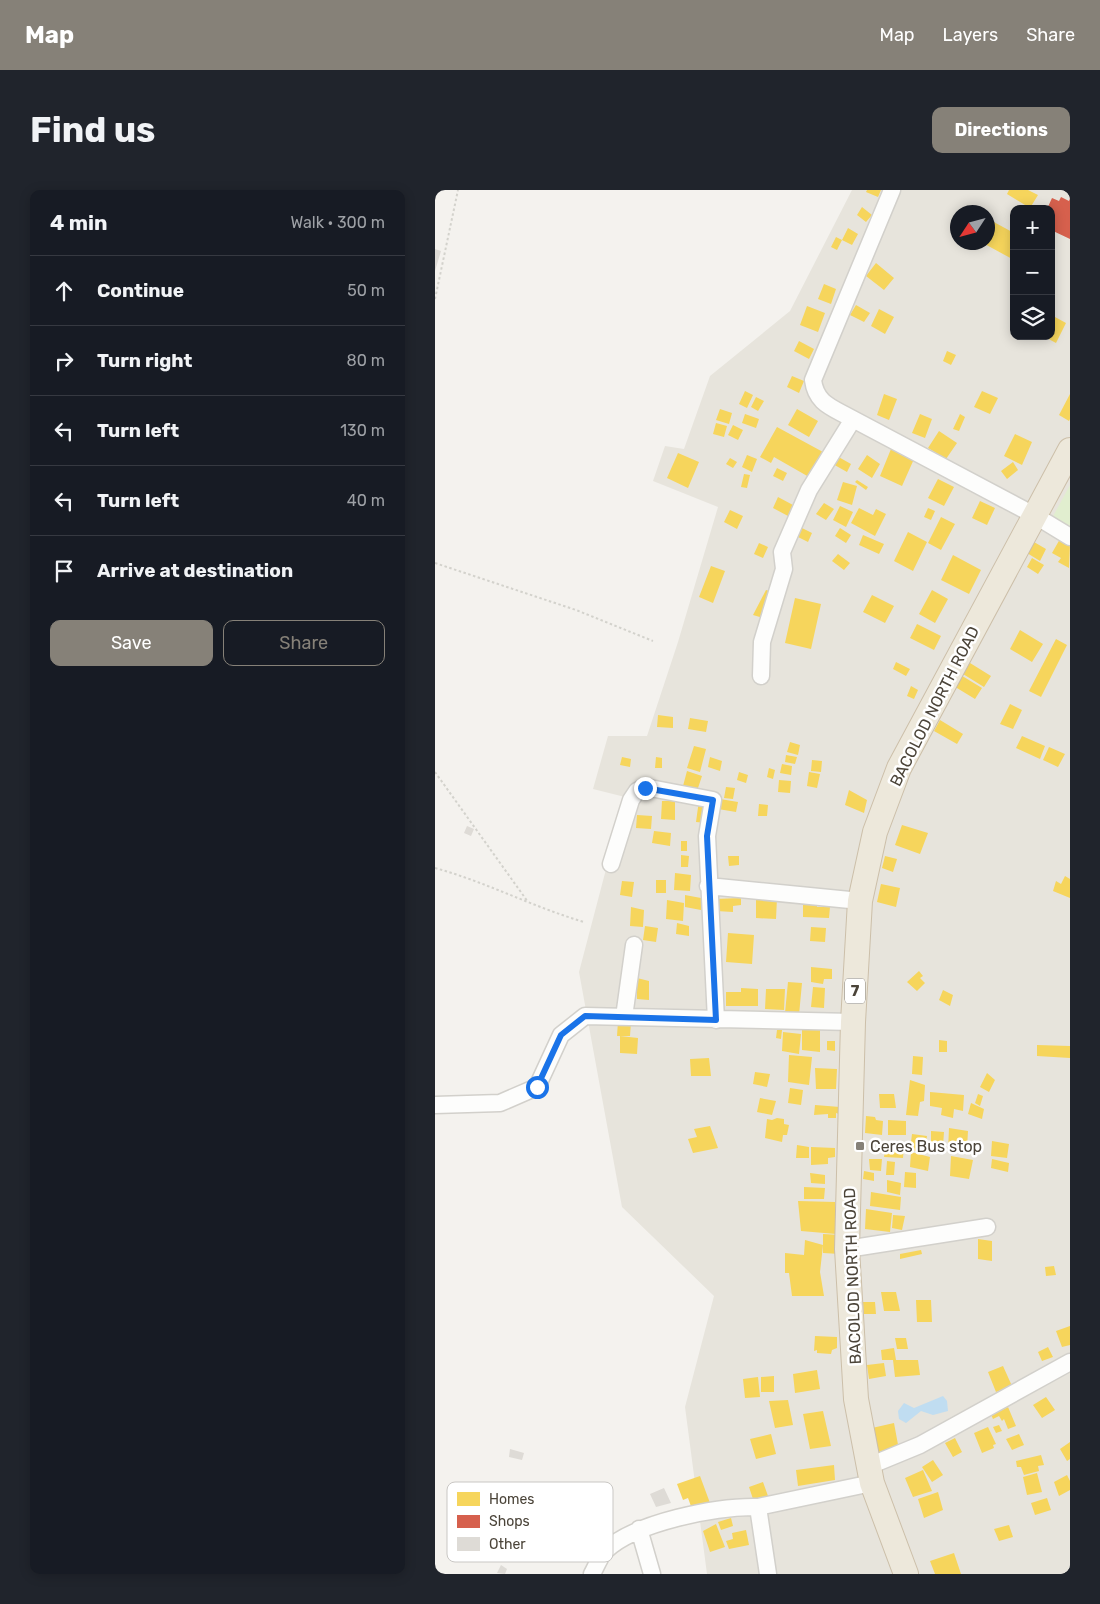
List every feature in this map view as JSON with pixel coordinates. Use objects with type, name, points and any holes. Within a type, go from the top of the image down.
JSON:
[{"type":"highway","name":"BACOLOD NORTH ROAD","points":[[906,1574],[870,1475],[856,1399],[847,1248],[853,1022],[860,901],[875,832],[899,768],[1070,450]]},
{"type":"street","points":[[892,190],[813,380],[815,392],[821,400],[849,417],[1034,515],[1070,537]]},
{"type":"street","points":[[761,676],[762,642],[784,570],[782,552],[809,490],[850,424],[849,417]]},
{"type":"street","points":[[611,864],[631,800],[637,792],[645,788],[713,800],[707,836],[716,1020]]},
{"type":"street","points":[[708,886],[860,901]]},
{"type":"street","points":[[624,1017],[633,945]]},
{"type":"street","points":[[435,1105],[500,1103],[537,1087],[561,1035],[585,1016],[853,1022]]},
{"type":"street","points":[[847,1248],[987,1227]]},
{"type":"street","points":[[613,1546],[639,1530],[691,1515],[735,1506],[758,1506],[870,1475],[920,1445],[1070,1362]]},
{"type":"street","points":[[758,1506],[767,1574]]},
{"type":"street","points":[[639,1530],[652,1574]]},
{"type":"street","points":[[592,1574],[599,1562]]},
{"type":"path","points":[[435,299],[458,190]]},
{"type":"path","points":[[435,563],[576,610],[653,641]]},
{"type":"path","points":[[435,772],[528,902]]},
{"type":"path","points":[[435,868],[487,884],[528,902],[585,922]]},
{"type":"shaded area","points":[[852,190],[1070,190],[1070,1574],[707,1574],[685,1407],[714,1296],[622,1207],[579,972],[625,797],[593,789],[608,736],[647,736],[678,642],[718,507],[653,481],[665,446],[684,449],[710,376],[790,311]]},
{"type":"green space","points":[[1070,485],[1070,531],[1051,520]]},
{"type":"water","points":[[943,1396],[947,1401],[948,1411],[933,1415],[921,1411],[906,1423],[899,1419],[898,1411],[904,1403],[914,1408]]},
{"type":"building: Homes","points":[[867,190],[881,190],[878,197],[866,192]]},
{"type":"building: Homes","points":[[1009,190],[1028,190],[1038,195],[1032,205],[1025,205],[1007,194]]},
{"type":"building: Homes","points":[[862,207],[872,215],[866,222],[857,215]]},
{"type":"building: Homes","points":[[995,223],[1010,231],[1010,258],[995,250]]},
{"type":"building: Homes","points":[[848,228],[858,234],[852,245],[842,240]]},
{"type":"building: Homes","points":[[836,237],[842,240],[837,250],[831,247]]},
{"type":"building: Homes","points":[[876,263],[894,278],[884,290],[866,276]]},
{"type":"building: Homes","points":[[824,284],[836,289],[831,304],[818,299]]},
{"type":"building: Homes","points":[[856,305],[870,313],[864,322],[850,315]]},
{"type":"building: Homes","points":[[807,306],[825,313],[818,332],[800,325]]},
{"type":"building: Homes","points":[[879,309],[894,317],[885,334],[871,326]]},
{"type":"building: Homes","points":[[1055,317],[1066,323],[1056,343],[1050,340],[1055,340]]},
{"type":"building: Homes","points":[[799,341],[814,349],[809,359],[794,351]]},
{"type":"building: Homes","points":[[947,351],[956,355],[951,365],[943,361]]},
{"type":"building: Homes","points":[[792,376],[804,381],[799,393],[787,387]]},
{"type":"building: Homes","points":[[745,391],[753,395],[747,408],[739,404]]},
{"type":"building: Homes","points":[[982,391],[998,398],[990,414],[974,407]]},
{"type":"building: Homes","points":[[884,394],[897,399],[889,420],[877,415]]},
{"type":"building: Homes","points":[[1070,394],[1070,419],[1069,421],[1059,415]]},
{"type":"building: Homes","points":[[756,397],[764,401],[758,411],[751,407]]},
{"type":"building: Homes","points":[[720,409],[732,413],[729,424],[716,420]]},
{"type":"building: Homes","points":[[797,409],[818,421],[809,437],[788,425]]},
{"type":"building: Homes","points":[[745,414],[759,419],[756,428],[742,423]]},
{"type":"building: Homes","points":[[920,414],[932,419],[925,438],[912,433]]},
{"type":"building: Homes","points":[[960,414],[965,417],[959,431],[953,429]]},
{"type":"building: Homes","points":[[716,423],[727,426],[724,437],[713,434]]},
{"type":"building: Homes","points":[[733,425],[743,430],[738,440],[728,435]]},
{"type":"building: Homes","points":[[777,427],[823,452],[809,477],[774,457],[771,463],[760,457]]},
{"type":"building: Homes","points":[[939,431],[957,443],[946,459],[928,448]]},
{"type":"building: Homes","points":[[1015,434],[1032,442],[1022,465],[1004,456]]},
{"type":"building: Homes","points":[[891,449],[914,459],[902,486],[880,476]]},
{"type":"building: Homes","points":[[678,453],[699,462],[688,488],[667,478]]},
{"type":"building: Homes","points":[[747,455],[757,459],[752,472],[742,467]]},
{"type":"building: Homes","points":[[835,455],[851,464],[847,472],[831,463]]},
{"type":"building: Homes","points":[[867,455],[880,464],[872,478],[858,469]]},
{"type":"building: Homes","points":[[730,458],[737,462],[733,468],[726,464]]},
{"type":"building: Homes","points":[[1013,462],[1018,470],[1007,479],[1001,471]]},
{"type":"building: Homes","points":[[777,468],[787,473],[783,481],[773,476]]},
{"type":"building: Homes","points":[[744,474],[750,475],[747,488],[741,487]]},
{"type":"building: Homes","points":[[938,479],[954,487],[944,506],[928,498]]},
{"type":"building: Homes","points":[[857,480],[868,487],[866,490],[855,482]]},
{"type":"building: Homes","points":[[843,482],[857,486],[852,505],[837,500]]},
{"type":"building: Homes","points":[[778,497],[793,505],[788,516],[773,508]]},
{"type":"building: Homes","points":[[980,501],[995,508],[987,525],[972,518]]},
{"type":"building: Homes","points":[[824,503],[834,509],[826,520],[816,514]]},
{"type":"building: Homes","points":[[840,506],[853,512],[846,527],[833,520]]},
{"type":"building: Homes","points":[[859,508],[873,515],[876,509],[886,514],[875,536],[851,523]]},
{"type":"building: Homes","points":[[928,508],[935,511],[931,520],[924,517]]},
{"type":"building: Homes","points":[[730,510],[743,516],[737,529],[724,522]]},
{"type":"building: Homes","points":[[941,517],[955,524],[941,550],[928,543]]},
{"type":"building: Homes","points":[[800,527],[812,533],[808,542],[796,536]]},
{"type":"building: Homes","points":[[840,528],[851,535],[846,543],[835,536]]},
{"type":"building: Homes","points":[[908,532],[927,542],[913,571],[894,561]]},
{"type":"building: Homes","points":[[863,535],[884,544],[879,554],[859,545]]},
{"type":"building: Homes","points":[[1060,539],[1070,544],[1069,568],[1058,562],[1061,558],[1052,553]]},
{"type":"building: Homes","points":[[1034,542],[1046,549],[1040,561],[1027,553]]},
{"type":"building: Homes","points":[[759,543],[768,547],[763,558],[754,554]]},
{"type":"building: Homes","points":[[838,554],[850,563],[844,570],[832,561]]},
{"type":"building: Homes","points":[[953,555],[981,570],[969,594],[941,580]]},
{"type":"building: Homes","points":[[1032,558],[1044,565],[1038,574],[1027,567]]},
{"type":"building: Homes","points":[[711,566],[725,571],[713,603],[699,597]]},
{"type":"building: Homes","points":[[766,590],[773,592],[767,619],[753,615]]},
{"type":"building: Homes","points":[[932,590],[948,599],[935,623],[919,614]]},
{"type":"building: Homes","points":[[872,595],[894,606],[885,623],[863,612]]},
{"type":"building: Homes","points":[[795,598],[821,604],[811,649],[785,643]]},
{"type":"building: Homes","points":[[917,624],[941,636],[934,650],[910,638]]},
{"type":"building: Homes","points":[[1020,630],[1043,644],[1032,662],[1010,649]]},
{"type":"building: Homes","points":[[1056,639],[1067,645],[1041,697],[1029,691]]},
{"type":"building: Homes","points":[[896,662],[910,669],[906,676],[893,669]]},
{"type":"building: Homes","points":[[970,663],[991,676],[984,687],[963,674]]},
{"type":"building: Homes","points":[[959,674],[982,688],[975,699],[952,685]]},
{"type":"building: Homes","points":[[911,686],[918,690],[914,699],[907,696]]},
{"type":"building: Homes","points":[[1010,704],[1022,710],[1013,729],[1000,724]]},
{"type":"building: Homes","points":[[658,715],[673,717],[673,728],[657,727]]},
{"type":"building: Homes","points":[[690,718],[708,721],[706,732],[688,729]]},
{"type":"building: Homes","points":[[940,720],[963,734],[957,744],[934,731]]},
{"type":"building: Homes","points":[[1022,736],[1045,746],[1040,759],[1016,748]]},
{"type":"building: Homes","points":[[790,742],[800,745],[798,755],[787,752]]},
{"type":"building: Homes","points":[[694,746],[706,749],[700,772],[687,768]]},
{"type":"building: Homes","points":[[1049,747],[1065,754],[1058,767],[1043,760]]},
{"type":"building: Homes","points":[[786,755],[797,757],[795,764],[785,762]]},
{"type":"building: Homes","points":[[622,757],[631,759],[630,767],[620,765]]},
{"type":"building: Homes","points":[[656,757],[662,758],[662,768],[655,768]]},
{"type":"building: Homes","points":[[710,757],[722,761],[720,771],[708,767]]},
{"type":"building: Homes","points":[[812,760],[822,761],[821,772],[811,771]]},
{"type":"building: Homes","points":[[782,764],[792,766],[791,775],[780,773]]},
{"type":"building: Homes","points":[[769,768],[775,770],[773,779],[767,777]]},
{"type":"building: Homes","points":[[687,771],[702,776],[697,791],[683,786]]},
{"type":"building: Homes","points":[[739,772],[748,775],[746,783],[737,780]]},
{"type":"building: Homes","points":[[809,772],[820,774],[817,788],[807,786]]},
{"type":"building: Homes","points":[[779,780],[791,781],[790,793],[778,792]]},
{"type":"building: Homes","points":[[726,787],[735,788],[733,799],[724,798]]},
{"type":"building: Homes","points":[[849,790],[867,800],[864,813],[845,805]]},
{"type":"building: Homes","points":[[720,799],[738,802],[736,812],[718,809]]},
{"type":"building: Homes","points":[[699,800],[709,802],[706,823],[696,822]]},
{"type":"building: Homes","points":[[662,801],[675,801],[675,820],[661,819]]},
{"type":"building: Homes","points":[[759,804],[768,805],[767,816],[758,816]]},
{"type":"building: Homes","points":[[637,815],[652,816],[651,829],[636,828]]},
{"type":"building: Homes","points":[[902,825],[928,833],[920,854],[895,845]]},
{"type":"building: Homes","points":[[654,831],[671,833],[670,846],[652,843]]},
{"type":"building: Homes","points":[[681,841],[687,841],[687,851],[681,851]]},
{"type":"building: Homes","points":[[681,855],[689,856],[688,867],[681,867]]},
{"type":"building: Homes","points":[[728,856],[739,856],[739,865],[729,866]]},
{"type":"building: Homes","points":[[885,856],[897,859],[893,872],[882,868]]},
{"type":"building: Homes","points":[[675,873],[691,875],[690,891],[674,890]]},
{"type":"building: Homes","points":[[1065,876],[1070,879],[1070,898],[1053,891],[1056,881],[1061,884]]},
{"type":"building: Homes","points":[[656,880],[666,880],[666,893],[656,893]]},
{"type":"building: Homes","points":[[622,881],[634,882],[632,897],[620,895]]},
{"type":"building: Homes","points":[[881,884],[900,888],[896,907],[877,902]]},
{"type":"building: Homes","points":[[685,895],[701,898],[701,910],[685,907]]},
{"type":"building: Homes","points":[[741,898],[741,905],[733,906],[733,912],[716,911],[715,899]]},
{"type":"building: Homes","points":[[756,898],[777,898],[776,919],[756,918]]},
{"type":"building: Homes","points":[[803,899],[817,899],[817,907],[830,907],[829,918],[803,917]]},
{"type":"building: Homes","points":[[667,900],[684,903],[683,921],[666,919]]},
{"type":"building: Homes","points":[[631,907],[644,910],[643,927],[630,926]]},
{"type":"building: Homes","points":[[677,923],[689,926],[689,936],[676,934]]},
{"type":"building: Homes","points":[[645,926],[658,928],[656,942],[643,940]]},
{"type":"building: Homes","points":[[811,927],[826,928],[825,942],[810,941]]},
{"type":"building: Homes","points":[[728,933],[754,935],[752,964],[726,962]]},
{"type":"building: Homes","points":[[811,967],[832,969],[832,979],[824,979],[823,984],[811,982]]},
{"type":"building: Homes","points":[[919,971],[923,976],[920,978],[925,983],[917,991],[907,982]]},
{"type":"building: Homes","points":[[637,978],[649,981],[649,1000],[637,999]]},
{"type":"building: Homes","points":[[788,982],[802,983],[799,1015],[785,1013]]},
{"type":"building: Homes","points":[[813,987],[825,988],[824,1008],[811,1007]]},
{"type":"building: Homes","points":[[741,988],[758,989],[758,1006],[726,1006],[726,992],[741,992]]},
{"type":"building: Homes","points":[[766,989],[785,989],[784,1010],[765,1009]]},
{"type":"building: Homes","points":[[943,990],[953,995],[950,1006],[939,1000]]},
{"type":"building: Homes","points":[[618,1021],[631,1022],[630,1036],[617,1036]]},
{"type":"building: Homes","points":[[802,1027],[820,1029],[820,1052],[802,1050]]},
{"type":"building: Homes","points":[[777,1030],[782,1030],[781,1039],[776,1038]]},
{"type":"building: Homes","points":[[783,1032],[801,1034],[799,1054],[782,1051]]},
{"type":"building: Homes","points":[[620,1036],[638,1038],[637,1054],[620,1053]]},
{"type":"building: Homes","points":[[939,1040],[947,1041],[947,1052],[939,1052]]},
{"type":"building: Homes","points":[[827,1041],[835,1041],[835,1051],[827,1050]]},
{"type":"building: Homes","points":[[1037,1045],[1070,1046],[1070,1058],[1037,1056]]},
{"type":"building: Homes","points":[[789,1055],[812,1057],[809,1085],[788,1082]]},
{"type":"building: Homes","points":[[913,1056],[923,1057],[922,1075],[912,1074]]},
{"type":"building: Homes","points":[[709,1058],[711,1076],[691,1076],[690,1059]]},
{"type":"building: Homes","points":[[815,1068],[837,1069],[836,1089],[816,1089]]},
{"type":"building: Homes","points":[[755,1072],[770,1074],[767,1087],[753,1084]]},
{"type":"building: Homes","points":[[987,1073],[995,1080],[989,1092],[980,1087]]},
{"type":"building: Homes","points":[[910,1080],[925,1085],[924,1101],[920,1102],[918,1116],[906,1115]]},
{"type":"building: Homes","points":[[790,1088],[803,1090],[801,1105],[788,1103]]},
{"type":"building: Homes","points":[[930,1092],[964,1095],[963,1111],[954,1109],[953,1118],[941,1115],[942,1108],[930,1106]]},
{"type":"building: Homes","points":[[879,1094],[894,1094],[896,1108],[880,1108]]},
{"type":"building: Homes","points":[[978,1094],[983,1096],[980,1106],[975,1103]]},
{"type":"building: Homes","points":[[760,1098],[776,1101],[772,1115],[757,1112]]},
{"type":"building: Homes","points":[[971,1103],[984,1109],[982,1119],[968,1114]]},
{"type":"building: Homes","points":[[815,1105],[840,1107],[839,1114],[836,1113],[836,1118],[828,1118],[828,1114],[814,1115]]},
{"type":"building: Homes","points":[[866,1116],[875,1117],[876,1120],[883,1121],[882,1135],[865,1133]]},
{"type":"building: Homes","points":[[767,1119],[784,1119],[784,1124],[789,1125],[787,1135],[783,1135],[782,1142],[765,1138]]},
{"type":"building: Homes","points":[[888,1120],[906,1121],[906,1135],[888,1135]]},
{"type":"building: Homes","points":[[710,1126],[718,1148],[693,1153],[688,1139],[697,1137],[694,1129]]},
{"type":"building: Homes","points":[[949,1128],[968,1131],[967,1148],[958,1147],[957,1151],[948,1150]]},
{"type":"building: Homes","points":[[931,1131],[944,1132],[943,1146],[931,1145]]},
{"type":"building: Homes","points":[[912,1134],[927,1136],[924,1152],[910,1150]]},
{"type":"building: Homes","points":[[992,1141],[1009,1144],[1007,1158],[991,1156]]},
{"type":"building: Homes","points":[[886,1144],[904,1146],[903,1158],[884,1157]]},
{"type":"building: Homes","points":[[797,1145],[809,1147],[809,1158],[796,1158]]},
{"type":"building: Homes","points":[[811,1147],[835,1148],[835,1157],[828,1158],[828,1164],[811,1165]]},
{"type":"building: Homes","points":[[911,1152],[930,1157],[928,1171],[910,1167]]},
{"type":"building: Homes","points":[[951,1156],[973,1160],[969,1179],[950,1176]]},
{"type":"building: Homes","points":[[869,1159],[882,1159],[881,1171],[870,1170]]},
{"type":"building: Homes","points":[[992,1159],[1009,1163],[1008,1172],[991,1168]]},
{"type":"building: Homes","points":[[887,1161],[895,1162],[894,1175],[886,1175]]},
{"type":"building: Homes","points":[[864,1171],[874,1173],[874,1181],[863,1179]]},
{"type":"building: Homes","points":[[905,1172],[916,1173],[916,1188],[904,1187]]},
{"type":"building: Homes","points":[[810,1173],[825,1175],[825,1184],[811,1183]]},
{"type":"building: Homes","points":[[887,1180],[901,1183],[900,1195],[887,1192]]},
{"type":"building: Homes","points":[[804,1187],[825,1188],[824,1199],[804,1199]]},
{"type":"building: Homes","points":[[871,1192],[901,1197],[900,1210],[870,1206]]},
{"type":"building: Homes","points":[[798,1201],[835,1202],[836,1234],[801,1231]]},
{"type":"building: Homes","points":[[866,1209],[892,1213],[890,1232],[865,1229]]},
{"type":"building: Homes","points":[[893,1215],[905,1216],[902,1230],[892,1228]]},
{"type":"building: Homes","points":[[823,1234],[840,1235],[840,1254],[823,1253]]},
{"type":"building: Homes","points":[[978,1239],[992,1241],[992,1261],[978,1259]]},
{"type":"building: Homes","points":[[805,1240],[823,1245],[820,1272],[824,1296],[792,1296],[789,1273],[785,1273],[785,1253],[804,1255]]},
{"type":"building: Homes","points":[[921,1250],[922,1254],[900,1259],[900,1254]]},
{"type":"building: Homes","points":[[1054,1266],[1056,1275],[1046,1276],[1045,1267]]},
{"type":"building: Homes","points":[[881,1292],[896,1292],[900,1311],[884,1311]]},
{"type":"building: Homes","points":[[916,1300],[931,1300],[932,1322],[917,1322]]},
{"type":"building: Homes","points":[[863,1302],[875,1302],[876,1314],[864,1314]]},
{"type":"building: Homes","points":[[1070,1326],[1070,1345],[1062,1347],[1056,1331]]},
{"type":"building: Homes","points":[[815,1336],[837,1337],[837,1348],[832,1350],[831,1354],[817,1353],[817,1350],[814,1351]]},
{"type":"building: Homes","points":[[895,1338],[906,1338],[908,1349],[897,1349]]},
{"type":"building: Homes","points":[[1048,1347],[1053,1357],[1042,1361],[1038,1352]]},
{"type":"building: Homes","points":[[894,1348],[896,1360],[918,1360],[920,1375],[895,1377],[893,1360],[882,1360],[881,1350]]},
{"type":"building: Homes","points":[[884,1363],[886,1376],[869,1379],[867,1365]]},
{"type":"building: Homes","points":[[1003,1366],[1012,1386],[996,1392],[988,1372]]},
{"type":"building: Homes","points":[[817,1370],[820,1389],[795,1393],[793,1374]]},
{"type":"building: Homes","points":[[774,1376],[774,1392],[761,1392],[761,1377]]},
{"type":"building: Homes","points":[[758,1377],[760,1397],[745,1398],[743,1379]]},
{"type":"building: Homes","points":[[1046,1397],[1055,1410],[1042,1418],[1033,1405]]},
{"type":"building: Homes","points":[[788,1400],[793,1425],[775,1428],[769,1401]]},
{"type":"building: Homes","points":[[1008,1407],[1016,1426],[1008,1429],[1004,1419],[1002,1421],[999,1416],[993,1419],[990,1412],[996,1409],[998,1412]]},
{"type":"building: Homes","points":[[823,1411],[831,1446],[810,1449],[803,1414]]},
{"type":"building: Homes","points":[[894,1423],[899,1450],[878,1457],[872,1428]]},
{"type":"building: Homes","points":[[999,1425],[1002,1431],[996,1433],[993,1427]]},
{"type":"building: Homes","points":[[988,1427],[996,1444],[993,1445],[994,1448],[982,1453],[974,1433]]},
{"type":"building: Homes","points":[[771,1434],[776,1454],[756,1459],[750,1439]]},
{"type":"building: Homes","points":[[1019,1434],[1024,1445],[1012,1450],[1006,1439]]},
{"type":"building: Homes","points":[[955,1438],[962,1452],[953,1457],[945,1443]]},
{"type":"building: Homes","points":[[1070,1442],[1070,1459],[1067,1461],[1060,1449]]},
{"type":"building: Homes","points":[[1041,1455],[1044,1465],[1038,1466],[1039,1471],[1024,1475],[1021,1467],[1017,1467],[1016,1461]]},
{"type":"building: Homes","points":[[933,1460],[943,1475],[932,1482],[922,1467]]},
{"type":"building: Homes","points":[[834,1465],[835,1480],[798,1486],[796,1470]]},
{"type":"building: Homes","points":[[923,1470],[932,1491],[913,1497],[905,1478]]},
{"type":"building: Homes","points":[[1037,1473],[1042,1492],[1027,1495],[1023,1477]]},
{"type":"building: Homes","points":[[1067,1475],[1070,1481],[1070,1490],[1059,1496],[1054,1482]]},
{"type":"building: Homes","points":[[700,1476],[710,1503],[692,1509],[688,1498],[683,1500],[677,1484]]},
{"type":"building: Homes","points":[[763,1482],[768,1496],[753,1499],[749,1487]]},
{"type":"building: Homes","points":[[938,1492],[943,1510],[924,1518],[918,1499]]},
{"type":"building: Homes","points":[[1047,1498],[1051,1510],[1035,1515],[1031,1503]]},
{"type":"building: Homes","points":[[731,1518],[733,1526],[721,1530],[718,1522]]},
{"type":"building: Homes","points":[[716,1524],[725,1547],[710,1552],[703,1531]]},
{"type":"building: Homes","points":[[1009,1525],[1013,1537],[999,1541],[994,1529]]},
{"type":"building: Homes","points":[[746,1530],[749,1545],[729,1549],[726,1541],[733,1539],[732,1533]]},
{"type":"building: Homes","points":[[954,1553],[961,1574],[935,1574],[930,1561]]},
{"type":"building: Shops","points":[[1061,197],[1069,201],[1070,198],[1070,239],[1055,232],[1055,205],[1049,205],[1052,198],[1059,201]]},
{"type":"building: Other","points":[[435,249],[441,251],[435,271]]},
{"type":"building: Other","points":[[467,826],[474,829],[471,836],[464,833]]},
{"type":"building: Other","points":[[510,1449],[524,1453],[522,1460],[509,1457]]},
{"type":"building: Other","points":[[664,1488],[671,1503],[656,1507],[650,1494]]},
{"type":"building: Other","points":[[501,1565],[507,1569],[505,1574],[497,1573]]},
{"type":"place","name":"Ceres Bus stop","points":[[860,1146]]},
{"type":"route","points":[[537,1087],[561,1035],[585,1016],[716,1020],[707,836],[713,800],[645,788]]}]
